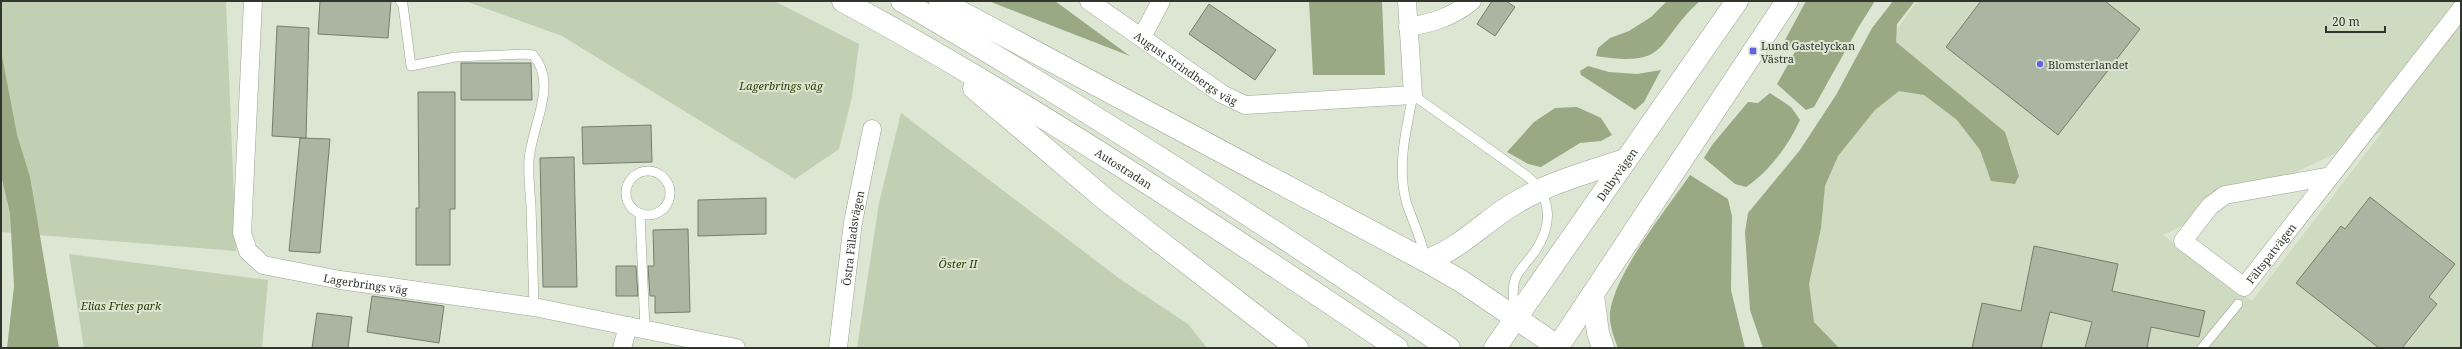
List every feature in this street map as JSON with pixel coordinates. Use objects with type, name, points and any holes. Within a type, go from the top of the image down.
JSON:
[{"type":"main road","name":"Autostradan","points":[[843,1],[927,48],[1129,171],[1397,348]]},
{"type":"main road","points":[[902,1],[992,53],[1144,146],[1449,348]]},
{"type":"main road","points":[[940,1],[1426,261],[1516,318],[1558,348],[1787,1]]},
{"type":"main road","name":"Dalbyvägen","points":[[1497,345],[1737,1]]},
{"type":"main road","points":[[927,48],[1106,200],[1297,348]]},
{"type":"main road","points":[[1426,261],[1446,253],[1511,205],[1541,189],[1625,160]]},
{"type":"main road","points":[[1594,295],[1598,332],[1603,348]]},
{"type":"street","name":"Lagerbrings väg","points":[[253,1],[242,233],[248,251],[263,265],[340,280],[534,307],[736,348]]},
{"type":"street","name":"August Strindbergs väg","points":[[1089,1],[1142,36],[1222,94],[1245,105],[1413,95]]},
{"type":"street","points":[[1142,36],[1161,1]]},
{"type":"street","points":[[1407,1],[1413,95]]},
{"type":"street","points":[[1408,27],[1442,20],[1459,11],[1472,1]]},
{"type":"street","name":"Fältspatvägen","points":[[2331,176],[2225,195],[2210,206],[2183,241],[2244,287],[2331,176],[2461,9]]},
{"type":"street","name":"Östra Fäladsvägen","points":[[838,348],[853,222],[872,129]]},
{"type":"street","points":[[622,348],[636,328]]},
{"type":"lane","points":[[400,1],[403,5],[411,66],[455,57],[525,54],[532,54],[539,62],[543,74],[543,88],[538,122],[529,159],[534,307]]},
{"type":"lane","points":[[1426,261],[1422,240],[1411,214],[1404,190],[1403,152],[1413,95],[1521,171],[1541,189],[1547,201],[1548,224],[1545,234],[1537,249],[1516,277],[1513,295],[1516,318]]},
{"type":"lane","points":[[636,328],[640,214],[628,202],[627,185],[636,175],[643,172],[652,171],[667,181],[670,197],[666,207],[660,212],[652,215],[640,214]]},
{"type":"lane","points":[[2202,348],[2238,304]]},
{"type":"shaded area","points":[[989,1],[1055,1],[1130,56],[996,4]]},
{"type":"shaded area","points":[[1309,1],[1382,1],[1385,75],[1313,75]]},
{"type":"shaded area","points":[[1667,1],[1700,1],[1685,16],[1667,40],[1650,55],[1638,58],[1620,59],[1596,56],[1598,48],[1610,38],[1629,31],[1651,17]]},
{"type":"shaded area","points":[[1806,1],[1875,1],[1858,28],[1814,107],[1806,110],[1777,84],[1796,50],[1784,42]]},
{"type":"shaded area","points":[[1893,1],[1915,1],[1897,24],[1896,42],[2005,132],[2019,176],[2015,184],[1991,181],[1980,150],[1957,120],[1924,95],[1899,91],[1875,110],[1838,156],[1825,186],[1821,228],[1809,284],[1814,322],[1839,348],[1763,348],[1750,310],[1745,232],[1748,213],[1800,150],[1836,95],[1872,28]]},
{"type":"shaded area","points":[[1917,1],[2461,1],[2461,348],[1797,348],[1787,184]],"holes":[[[2383,131],[2252,301],[2163,235]]]},
{"type":"shaded area","points":[[1,51],[17,135],[30,177],[59,348],[7,348],[14,286],[10,213],[1,175]]},
{"type":"shaded area","points":[[1588,66],[1609,72],[1637,74],[1661,70],[1644,102],[1635,110],[1581,75],[1580,71]]},
{"type":"shaded area","points":[[1770,93],[1791,107],[1800,120],[1784,149],[1762,174],[1746,187],[1735,184],[1704,158],[1712,145],[1748,102],[1758,103]]},
{"type":"shaded area","points":[[1577,107],[1601,118],[1612,135],[1601,141],[1580,143],[1541,167],[1528,164],[1507,152],[1534,122],[1555,108]]},
{"type":"shaded area","points":[[1690,175],[1728,199],[1732,216],[1731,290],[1745,348],[1618,348],[1610,322],[1610,312],[1614,296],[1622,278],[1643,241]]},
{"type":"green space","points":[[1,1],[226,1],[236,251],[1,232]]},
{"type":"green space","name":"Lagerbrings väg","points":[[465,1],[774,1],[859,44],[852,97],[839,149],[795,179],[562,36]]},
{"type":"green space","name":"Öster II","points":[[901,113],[1120,279],[1188,324],[1207,348],[857,348],[879,203]]},
{"type":"green space","name":"Elias Fries park","points":[[69,254],[268,280],[262,348],[84,348]]},
{"type":"building","points":[[320,1],[391,1],[388,38],[318,34]]},
{"type":"building","points":[[1492,1],[1506,1],[1515,7],[1495,36],[1477,24]]},
{"type":"building","name":"Blomsterlandet","points":[[1981,1],[2105,1],[2140,29],[2058,135],[1946,47]]},
{"type":"building","points":[[1209,4],[1276,50],[1255,80],[1189,34]]},
{"type":"building","points":[[277,26],[309,28],[306,138],[272,136]]},
{"type":"building","points":[[461,63],[531,63],[532,100],[461,100]]},
{"type":"building","points":[[418,92],[455,92],[455,209],[450,209],[450,265],[416,265],[416,208],[419,208]]},
{"type":"building","points":[[651,125],[652,162],[583,164],[582,127]]},
{"type":"building","points":[[300,138],[330,139],[320,253],[289,251]]},
{"type":"building","points":[[574,157],[577,287],[543,287],[540,158]]},
{"type":"building","points":[[2370,197],[2455,264],[2429,297],[2437,304],[2402,348],[2379,348],[2296,283],[2341,226],[2345,229]]},
{"type":"building","points":[[766,198],[766,234],[698,236],[698,200]]},
{"type":"building","points":[[688,229],[690,312],[655,313],[655,296],[650,296],[648,266],[654,266],[653,230]]},
{"type":"building","points":[[2034,246],[2118,264],[2112,291],[2205,311],[2199,337],[2151,327],[2147,348],[2085,348],[2092,322],[2050,312],[2041,348],[1972,348],[1982,303],[2021,311]]},
{"type":"building","points":[[616,266],[636,266],[638,296],[616,296]]},
{"type":"building","points":[[372,296],[444,306],[439,343],[367,332]]},
{"type":"building","points":[[317,313],[352,317],[348,348],[312,348]]},
{"type":"place","name":"Lund Gastelyckan Västra","points":[[1753,51]]},
{"type":"place","name":"Blomsterlandet","points":[[2040,64]]}]
